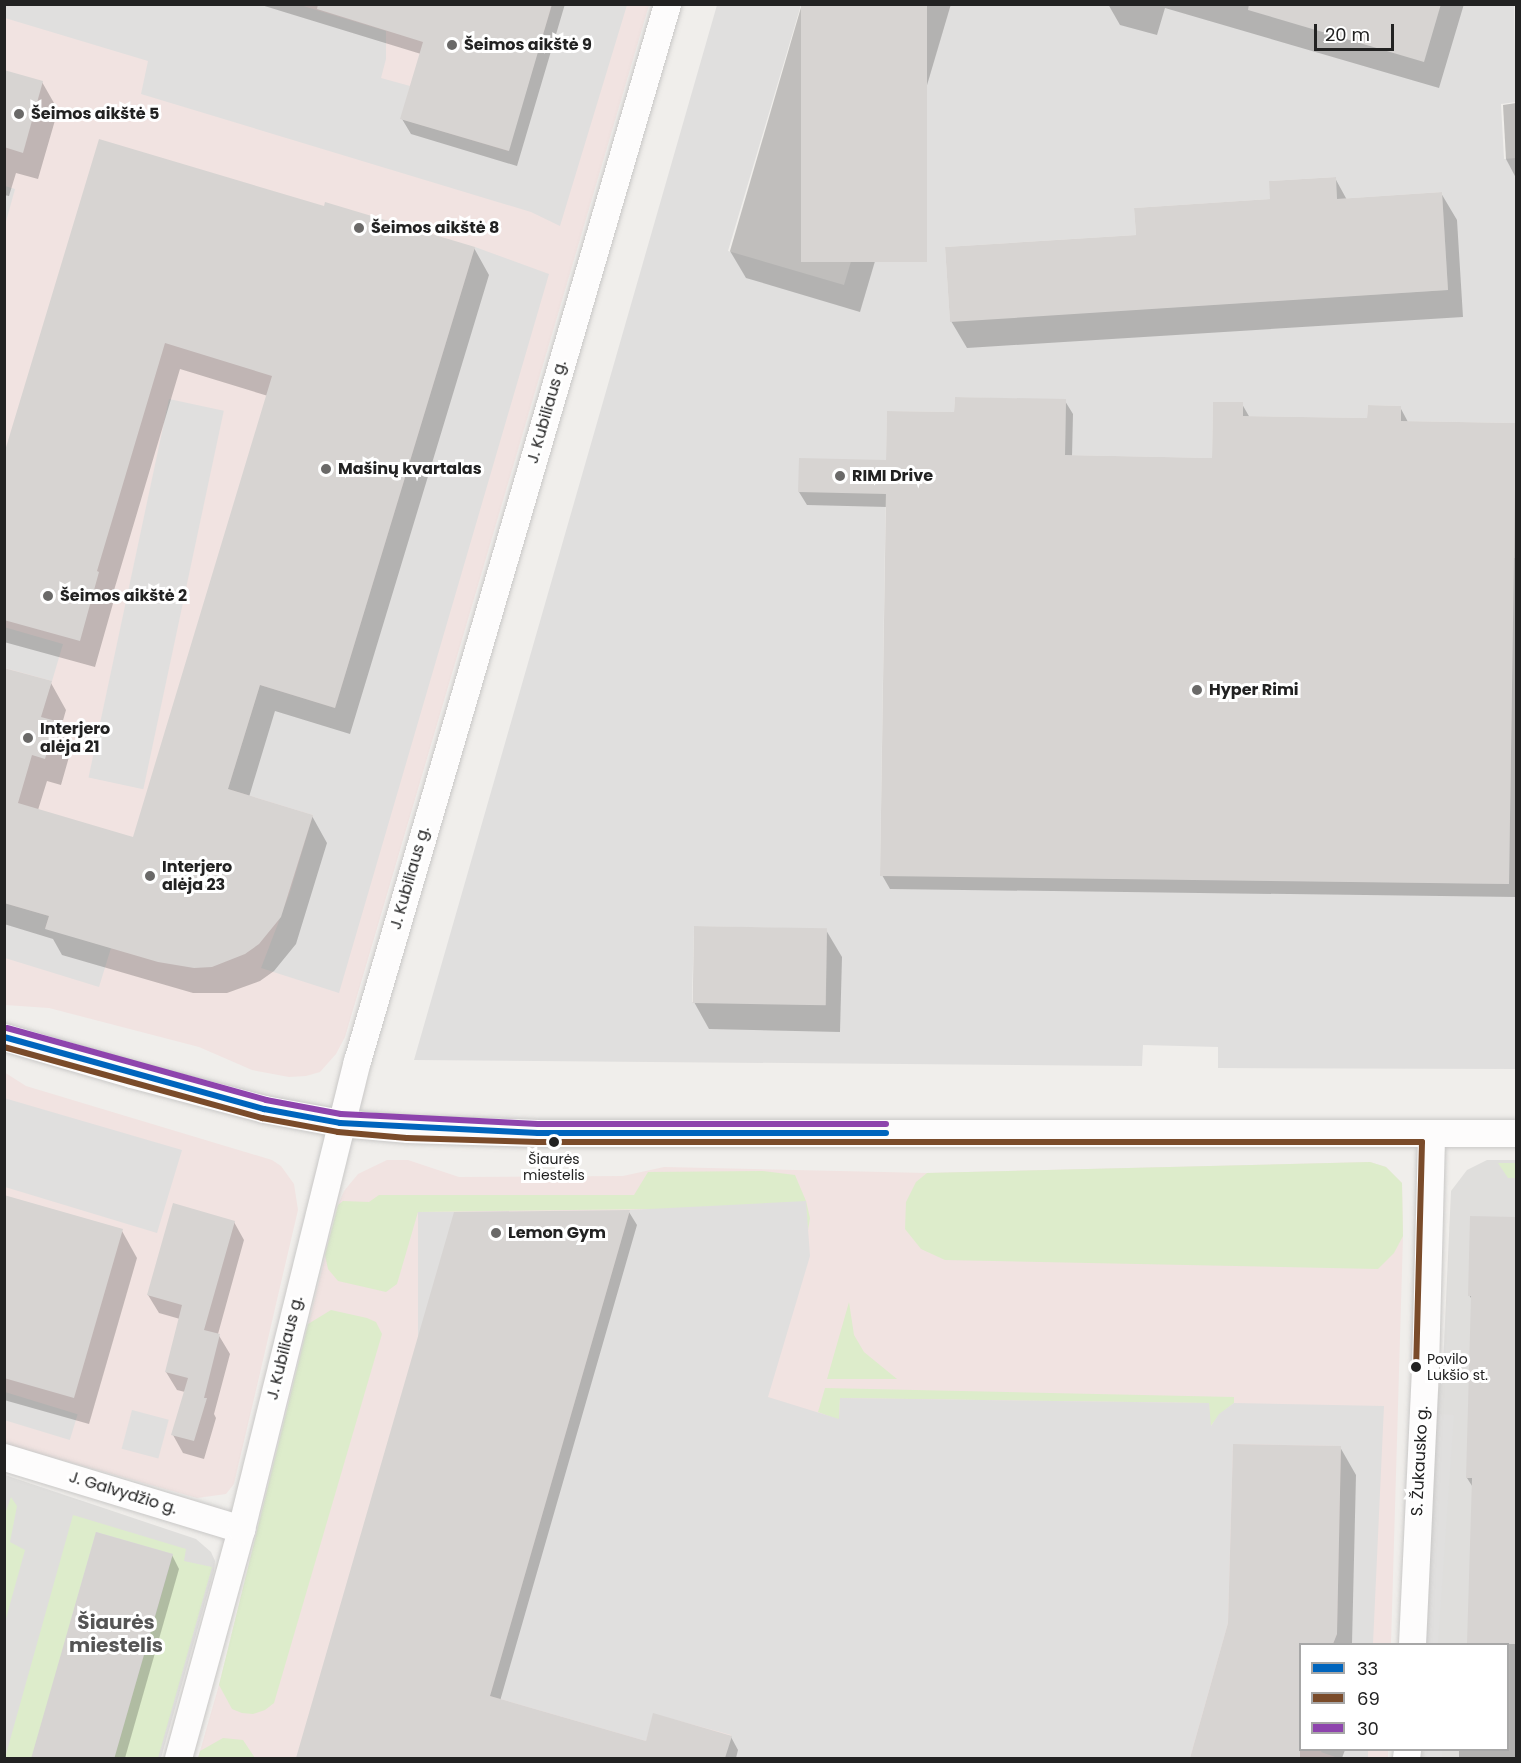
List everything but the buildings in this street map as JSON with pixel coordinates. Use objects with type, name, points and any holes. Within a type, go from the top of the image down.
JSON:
[{"type":"street","name":"J. Kubiliaus g.","points":[[178,1758],[241,1528],[340,1123],[419,846],[667,4]]},
{"type":"street","points":[[4,1037],[242,1103],[340,1123],[538,1133],[1516,1133]]},
{"type":"street","name":"S. Žukausko g.","points":[[1412,1643],[1425,1368],[1431,1133]]},
{"type":"street","name":"J. Galvydžio g.","points":[[4,1457],[241,1528]]},
{"type":"shaded area","points":[[4,5],[649,5],[345,1037],[336,1054],[320,1072],[289,1077],[252,1070],[199,1047],[49,1008],[5,1005]]},
{"type":"shaded area","points":[[4,5],[300,5],[386,31],[386,59],[381,78],[410,86],[401,119],[508,151],[552,5],[627,5],[560,226],[531,212],[141,94],[148,61],[5,18]]},
{"type":"shaded area","points":[[717,5],[801,5],[728,251],[844,285],[927,5],[1514,5],[1516,102],[1501,104],[1504,159],[1516,158],[1516,423],[1401,421],[1401,406],[1368,405],[1367,418],[1243,416],[1243,402],[1213,402],[1212,458],[1065,455],[1066,400],[955,397],[954,412],[887,411],[880,875],[1509,884],[1514,558],[1516,558],[1516,1069],[1218,1068],[1218,1047],[1143,1045],[1142,1066],[414,1060]],"holes":[[[1335,177],[1337,199],[1442,192],[1448,290],[950,321],[945,247],[1136,235],[1134,208],[1270,199],[1270,181]],[[694,926],[827,929],[826,1005],[692,1002]]]},
{"type":"shaded area","points":[[4,186],[15,189],[5,225]]},
{"type":"shaded area","points":[[475,247],[549,274],[339,993],[261,968],[290,892],[313,815],[228,789],[260,685],[335,708]]},
{"type":"shaded area","points":[[169,399],[224,411],[143,789],[89,778]]},
{"type":"shaded area","points":[[4,627],[63,644],[52,681],[5,668]]},
{"type":"shaded area","points":[[4,903],[49,916],[45,928],[111,948],[99,987],[5,958]]},
{"type":"shaded area","points":[[4,1072],[26,1086],[272,1160],[281,1166],[294,1184],[298,1210],[234,1484],[226,1494],[197,1498],[5,1444]]},
{"type":"shaded area","points":[[4,1098],[182,1150],[157,1233],[5,1187]]},
{"type":"shaded area","points":[[387,1160],[408,1160],[459,1177],[623,1176],[664,1167],[927,1173],[1370,1162],[1386,1167],[1402,1183],[1403,1236],[1391,1643],[1299,1643],[1299,1751],[1388,1751],[1388,1758],[198,1758],[219,1685],[338,1205],[344,1191],[358,1174]]},
{"type":"shaded area","points":[[1487,1160],[1516,1160],[1516,1758],[1420,1758],[1420,1751],[1509,1751],[1509,1643],[1424,1643],[1434,1416],[1443,1366],[1451,1191],[1467,1170]]},
{"type":"shaded area","points":[[806,1201],[810,1256],[768,1397],[839,1419],[840,1398],[1209,1403],[1211,1426],[1219,1414],[1234,1403],[1384,1406],[1373,1643],[1333,1643],[1337,1634],[1341,1446],[1233,1444],[1228,1623],[1190,1758],[725,1758],[731,1735],[654,1714],[646,1741],[490,1696],[630,1210]]},
{"type":"shaded area","points":[[418,1212],[454,1212],[454,1758],[418,1758]]},
{"type":"shaded area","points":[[5,1392],[78,1414],[70,1440],[4,1420]]},
{"type":"shaded area","points":[[132,1410],[169,1420],[158,1458],[122,1449]]},
{"type":"shaded area","points":[[1438,1414],[1454,1415],[1438,1643],[1422,1643]]},
{"type":"shaded area","points":[[5,1475],[196,1539],[211,1552],[215,1561],[214,1571],[161,1758],[5,1758]]},
{"type":"shaded area","points":[[1368,1751],[1368,1758],[1338,1758],[1321,1752]]},
{"type":"shaded area","points":[[1425,1751],[1442,1751],[1442,1758],[1425,1758]]},
{"type":"green space","points":[[1370,1162],[1386,1167],[1402,1183],[1403,1236],[1394,1253],[1378,1269],[945,1260],[921,1249],[905,1229],[906,1202],[916,1182],[927,1173]]},
{"type":"green space","points":[[1498,1163],[1516,1163],[1516,1178],[1508,1178]]},
{"type":"green space","points":[[763,1171],[795,1175],[806,1201],[810,1218],[806,1243],[648,1209],[418,1212],[397,1284],[386,1292],[338,1281],[328,1269],[325,1255],[338,1205],[343,1201],[369,1202],[379,1195],[634,1195],[648,1172]]},
{"type":"green space","points":[[849,1302],[854,1335],[864,1352],[897,1379],[827,1379]]},
{"type":"green space","points":[[331,1310],[376,1322],[382,1334],[274,1703],[265,1710],[253,1714],[242,1713],[232,1709],[219,1685],[308,1324]]},
{"type":"green space","points":[[825,1388],[1234,1397],[1234,1403],[1220,1414],[1210,1427],[1209,1403],[840,1398],[839,1420],[818,1412]]},
{"type":"green space","points":[[11,1497],[17,1506],[10,1542],[25,1550],[5,1622],[4,1517]]},
{"type":"green space","points":[[73,1515],[186,1549],[184,1561],[212,1567],[158,1758],[114,1758],[173,1554],[96,1532],[32,1758],[5,1758]]},
{"type":"green space","points":[[223,1738],[243,1740],[255,1758],[198,1758],[200,1751]]},
{"type":"transit line","name":"30","points":[[7,1028],[266,1100],[341,1114],[538,1124],[886,1124]]},
{"type":"transit line","name":"33","points":[[4,1037],[264,1109],[340,1123],[538,1133],[886,1133]]},
{"type":"transit line","name":"69","points":[[4,1047],[262,1118],[338,1132],[407,1138],[538,1142],[1422,1142],[1416,1367]]},
{"type":"place","name":"Šeimos aikštė 9","points":[[452,45]]},
{"type":"place","name":"Šeimos aikštė 5","points":[[19,114]]},
{"type":"place","name":"Šeimos aikštė 8","points":[[359,228]]},
{"type":"place","name":"Mašinų kvartalas","points":[[326,469]]},
{"type":"place","name":"RIMI Drive","points":[[840,476]]},
{"type":"place","name":"Šeimos aikštė 2","points":[[48,596]]},
{"type":"place","name":"Hyper Rimi","points":[[1197,690]]},
{"type":"place","name":"Interjero alėja 21","points":[[28,738]]},
{"type":"place","name":"Interjero alėja 23","points":[[150,876]]},
{"type":"place","name":"Šiaurės miestelis","points":[[554,1142]]},
{"type":"place","name":"Lemon Gym","points":[[496,1233]]},
{"type":"place","name":"Povilo Lukšio st.","points":[[1416,1367]]},
{"type":"district","name":"Šiaurės miestelis","points":[[116,1634]]}]
